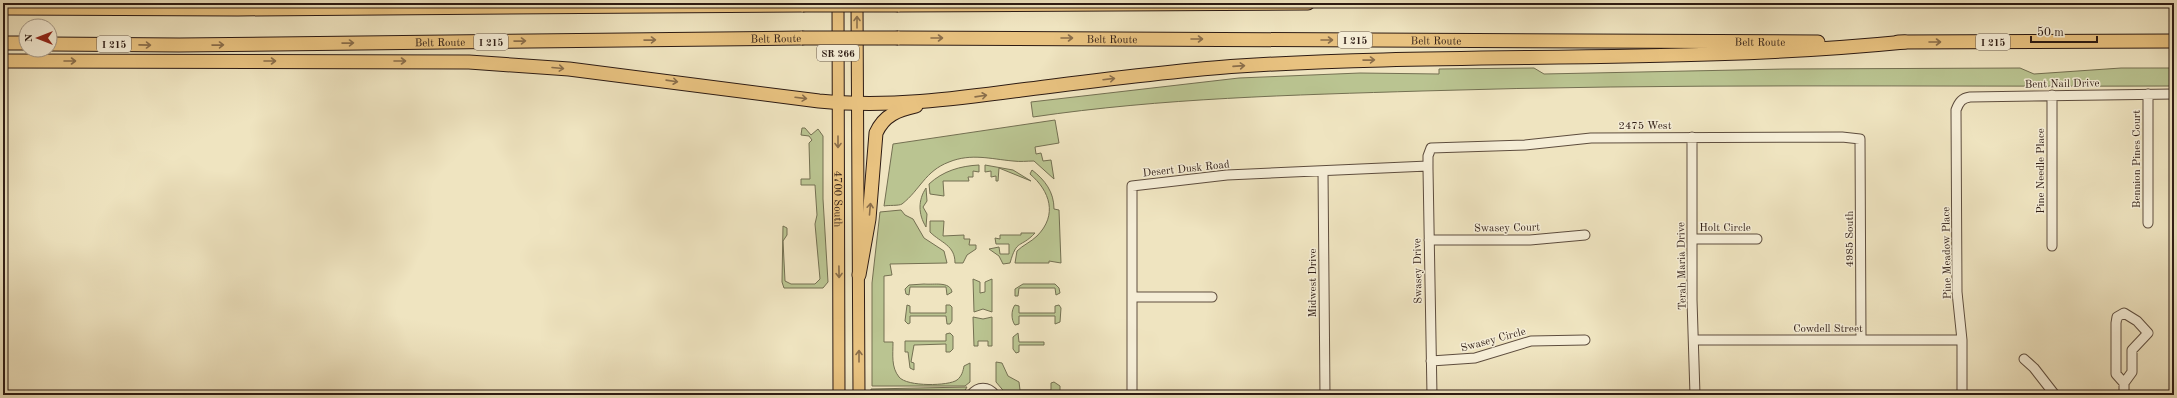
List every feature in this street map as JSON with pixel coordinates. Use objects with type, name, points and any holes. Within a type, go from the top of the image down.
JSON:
[{"type":"highway","points":[[538,7],[559,3]]},
{"type":"highway","points":[[3,8],[246,9],[1308,3]]},
{"type":"highway","name":"Belt Route","points":[[58,44],[179,45],[802,38],[1905,42],[2174,41]]},
{"type":"highway","points":[[859,275],[869,219],[874,140],[879,128],[889,115],[899,110],[954,99],[1128,76],[1250,66],[1341,61],[1776,53],[1905,42]]},
{"type":"highway","points":[[3,43],[18,43]]},
{"type":"highway","points":[[3,61],[431,61],[501,64],[613,74],[838,103],[954,99]]},
{"type":"main road","name":"4700 South","points":[[838,3],[839,395]]},
{"type":"main road","name":"4700 South","points":[[857,3],[859,395]]},
{"type":"street","name":"Bennion Pines Court","points":[[2148,94],[2148,223]]},
{"type":"street","name":"Bent Nail Drive","points":[[1956,110],[1964,98],[1970,97],[2174,94]]},
{"type":"street","name":"Pine Needle Place","points":[[2052,95],[2052,246]]},
{"type":"street","name":"Pine Meadow Place","points":[[1956,110],[1957,292],[1962,340],[1962,395]]},
{"type":"street","name":"2475 West","points":[[1431,148],[1525,145],[1591,138],[1842,137],[1860,139]]},
{"type":"street","name":"Terah Maria Drive","points":[[1692,138],[1695,395]]},
{"type":"street","name":"4985 South","points":[[1860,139],[1861,340]]},
{"type":"street","name":"Swasey Drive","points":[[1431,148],[1428,166],[1432,395]]},
{"type":"street","name":"Desert Dusk Road","points":[[1132,395],[1132,186],[1212,176],[1428,166]]},
{"type":"street","name":"Midwest Drive","points":[[1323,171],[1324,395]]},
{"type":"street","name":"Swasey Court","points":[[1429,240],[1530,240],[1585,236]]},
{"type":"street","name":"Holt Circle","points":[[1692,239],[1757,239]]},
{"type":"street","points":[[1133,297],[1212,297]]},
{"type":"street","points":[[2124,383],[2116,374],[2116,323],[2117,317],[2124,313],[2137,321],[2148,333],[2132,350],[2132,372],[2124,383],[2124,395]]},
{"type":"street","name":"Swasey Circle","points":[[1431,361],[1475,358],[1531,341],[1585,340]]},
{"type":"street","name":"Cowdell Street","points":[[1695,340],[1962,340]]},
{"type":"street","points":[[2024,359],[2034,368],[2055,395]]},
{"type":"street","points":[[971,395],[976,390],[983,388],[990,390],[995,395]]},
{"type":"green space","points":[[1534,68],[1544,74],[1785,69],[2020,68],[2034,74],[2121,68],[2174,68],[2174,86],[1704,86],[1422,91],[1179,101],[1130,105],[1033,117],[1031,102],[1239,78],[1360,73],[1439,74],[1439,69]]},
{"type":"green space","points":[[1055,120],[1059,143],[1035,147],[1036,154],[1041,153],[1043,161],[1051,160],[1054,179],[1034,161],[1018,161],[981,157],[957,159],[934,170],[902,204],[884,206],[893,144]]},
{"type":"green space","points":[[802,128],[805,128],[811,135],[818,129],[823,136],[823,199],[828,282],[823,288],[784,288],[782,282],[783,226],[787,228],[787,235],[783,241],[785,281],[791,284],[815,284],[820,279],[815,224],[817,215],[815,185],[801,185],[801,179],[810,179],[809,143],[812,140],[809,136],[801,135]]},
{"type":"green space","points":[[979,165],[979,172],[973,171],[973,177],[968,177],[969,181],[943,181],[944,196],[930,194],[929,184],[934,179],[952,170]]},
{"type":"green space","points":[[985,165],[1013,170],[1031,181],[999,168],[998,181],[996,181],[996,176],[991,177],[991,171],[985,172]]},
{"type":"green space","points":[[1032,170],[1045,182],[1054,203],[1054,209],[1059,210],[1061,263],[1049,261],[1049,263],[1015,263],[1017,251],[1037,236],[1044,228],[1048,220],[1049,204],[1047,196],[1037,181],[1030,174]]},
{"type":"green space","points":[[926,188],[927,201],[923,207],[927,214],[926,227],[920,212],[920,202]]},
{"type":"green space","points":[[901,210],[905,215],[913,219],[924,238],[944,251],[947,263],[890,264],[892,275],[884,276],[884,342],[893,342],[893,361],[896,373],[903,380],[910,383],[919,384],[953,382],[960,377],[964,366],[970,363],[970,382],[965,386],[872,386],[872,283],[880,212]]},
{"type":"green space","points":[[930,221],[944,221],[943,236],[964,235],[964,239],[970,239],[969,245],[976,245],[976,249],[967,255],[963,263],[955,263],[953,252],[950,248],[930,232]]},
{"type":"green space","points":[[1021,233],[1035,233],[1017,247],[1012,255],[1010,263],[1003,264],[999,256],[989,249],[999,247],[1000,254],[1009,254],[1009,244],[996,244],[995,238],[1000,239],[1000,235],[1021,235]]},
{"type":"green space","points":[[973,279],[980,282],[980,293],[985,292],[985,282],[992,279],[992,312],[983,309],[974,312]]},
{"type":"green space","points":[[1023,284],[1055,284],[1059,288],[1060,293],[1056,295],[1055,288],[1019,288],[1018,296],[1015,296],[1015,289]]},
{"type":"green space","points":[[909,285],[945,285],[951,289],[952,292],[947,295],[946,287],[910,287],[909,295],[906,294],[905,289]]},
{"type":"green space","points":[[907,305],[910,306],[910,313],[946,313],[946,305],[950,305],[952,307],[952,321],[950,324],[947,324],[946,316],[910,316],[910,323],[908,324],[905,321]]},
{"type":"green space","points":[[1015,305],[1019,306],[1019,313],[1055,313],[1055,306],[1059,305],[1061,308],[1060,322],[1055,324],[1055,316],[1019,316],[1019,324],[1015,325],[1012,315]]},
{"type":"green space","points":[[973,317],[983,319],[992,317],[992,346],[988,346],[988,341],[978,341],[978,346],[974,346]]},
{"type":"green space","points":[[950,333],[953,336],[953,349],[950,352],[946,352],[946,344],[914,345],[911,362],[914,363],[914,370],[910,368],[908,352],[905,352],[905,341],[946,341],[946,334]]},
{"type":"green space","points":[[1018,333],[1019,342],[1044,342],[1044,345],[1019,345],[1019,352],[1016,353],[1013,349],[1013,337]]},
{"type":"green space","points":[[996,362],[1002,363],[1008,376],[1019,382],[1020,390],[1051,390],[1051,383],[1054,382],[1060,386],[1060,395],[1007,395],[996,382]]},
{"type":"green space","points":[[967,387],[962,395],[871,394],[871,389]]}]
